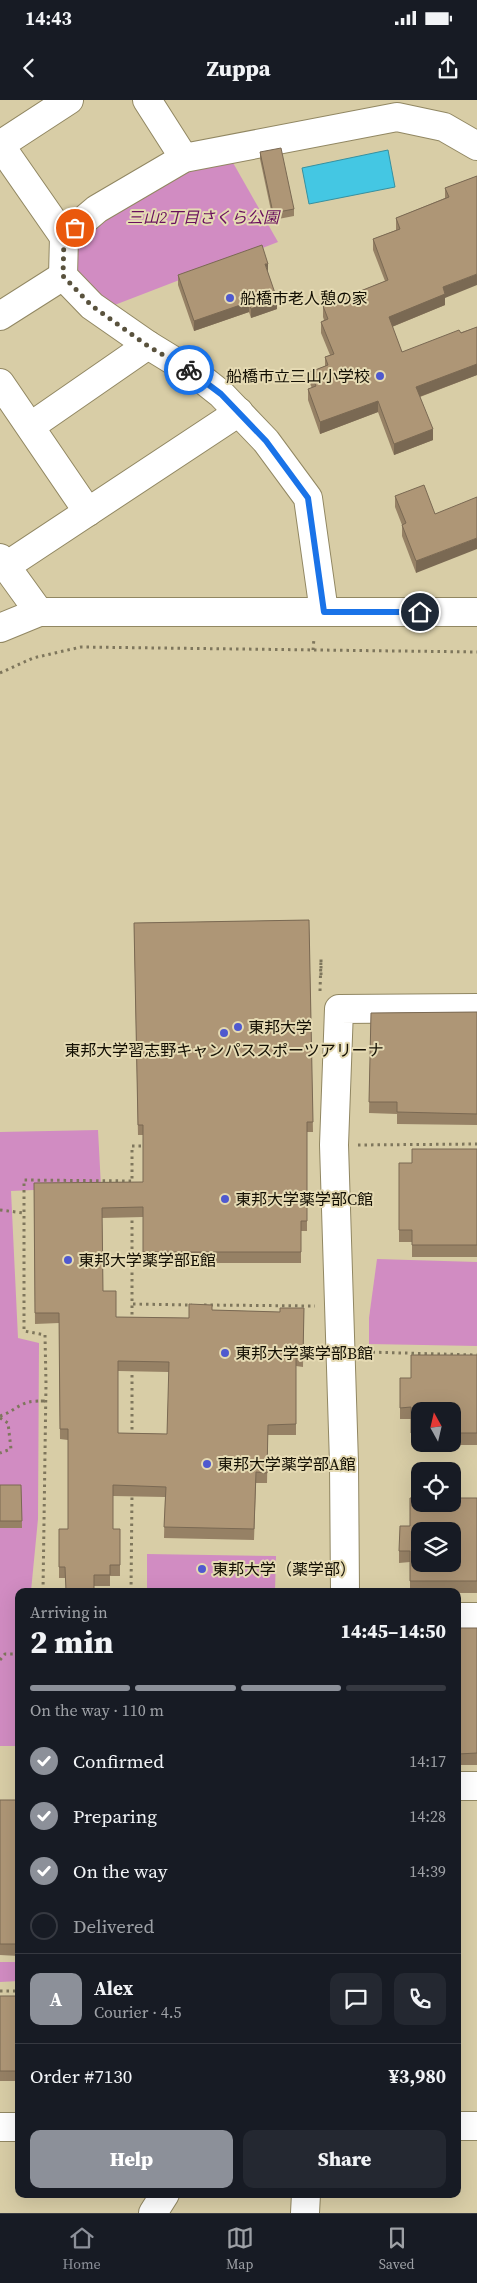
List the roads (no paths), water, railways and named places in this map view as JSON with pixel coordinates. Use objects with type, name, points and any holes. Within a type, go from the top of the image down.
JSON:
[{"type":"street","points":[[69,100],[0,145],[64,237],[63,276],[92,306],[148,346],[197,375],[221,394],[266,441],[308,498],[319,622]]},
{"type":"street","points":[[147,100],[184,158]]},
{"type":"street","points":[[64,237],[97,209],[184,158],[380,109],[397,116],[444,126],[477,146]]},
{"type":"street","points":[[0,316],[63,276]]},
{"type":"street","points":[[31,426],[148,346]]},
{"type":"street","points":[[0,383],[88,512]]},
{"type":"street","points":[[39,612],[3,562],[88,512],[239,412]]},
{"type":"street","points":[[0,628],[39,612],[319,622],[477,612]]},
{"type":"street","points":[[345,1588],[343,1414],[334,1145],[338,1009],[477,1008]]},
{"type":"street","points":[[461,1617],[477,1617]]},
{"type":"street","points":[[461,1786],[477,1786]]},
{"type":"street","points":[[461,2126],[477,2126]]},
{"type":"street","points":[[0,2127],[15,2127]]},
{"type":"street","points":[[153,2213],[162,2198]]},
{"type":"street","points":[[305,2213],[306,2198]]},
{"type":"water","points":[[388,150],[395,187],[309,204],[302,168]]},
{"type":"place","name":"船橋市老人憩の家","points":[[230,298]]},
{"type":"place","name":"船橋市立三山小学校","points":[[380,376]]},
{"type":"place","name":"東邦大学","points":[[238,1027]]},
{"type":"place","name":"東邦大学習志野キャンパススポーツアリーナ","points":[[224,1033]]},
{"type":"place","name":"東邦大学薬学部C館","points":[[225,1199]]},
{"type":"place","name":"東邦大学薬学部E館","points":[[68,1260]]},
{"type":"place","name":"東邦大学薬学部B館","points":[[225,1353]]},
{"type":"place","name":"東邦大学薬学部A館","points":[[207,1464]]},
{"type":"place","name":"東邦大学（薬学部）","points":[[202,1569]]},
{"type":"park label","name":"三山2丁目さくら公園","points":[[203,217]]}]
